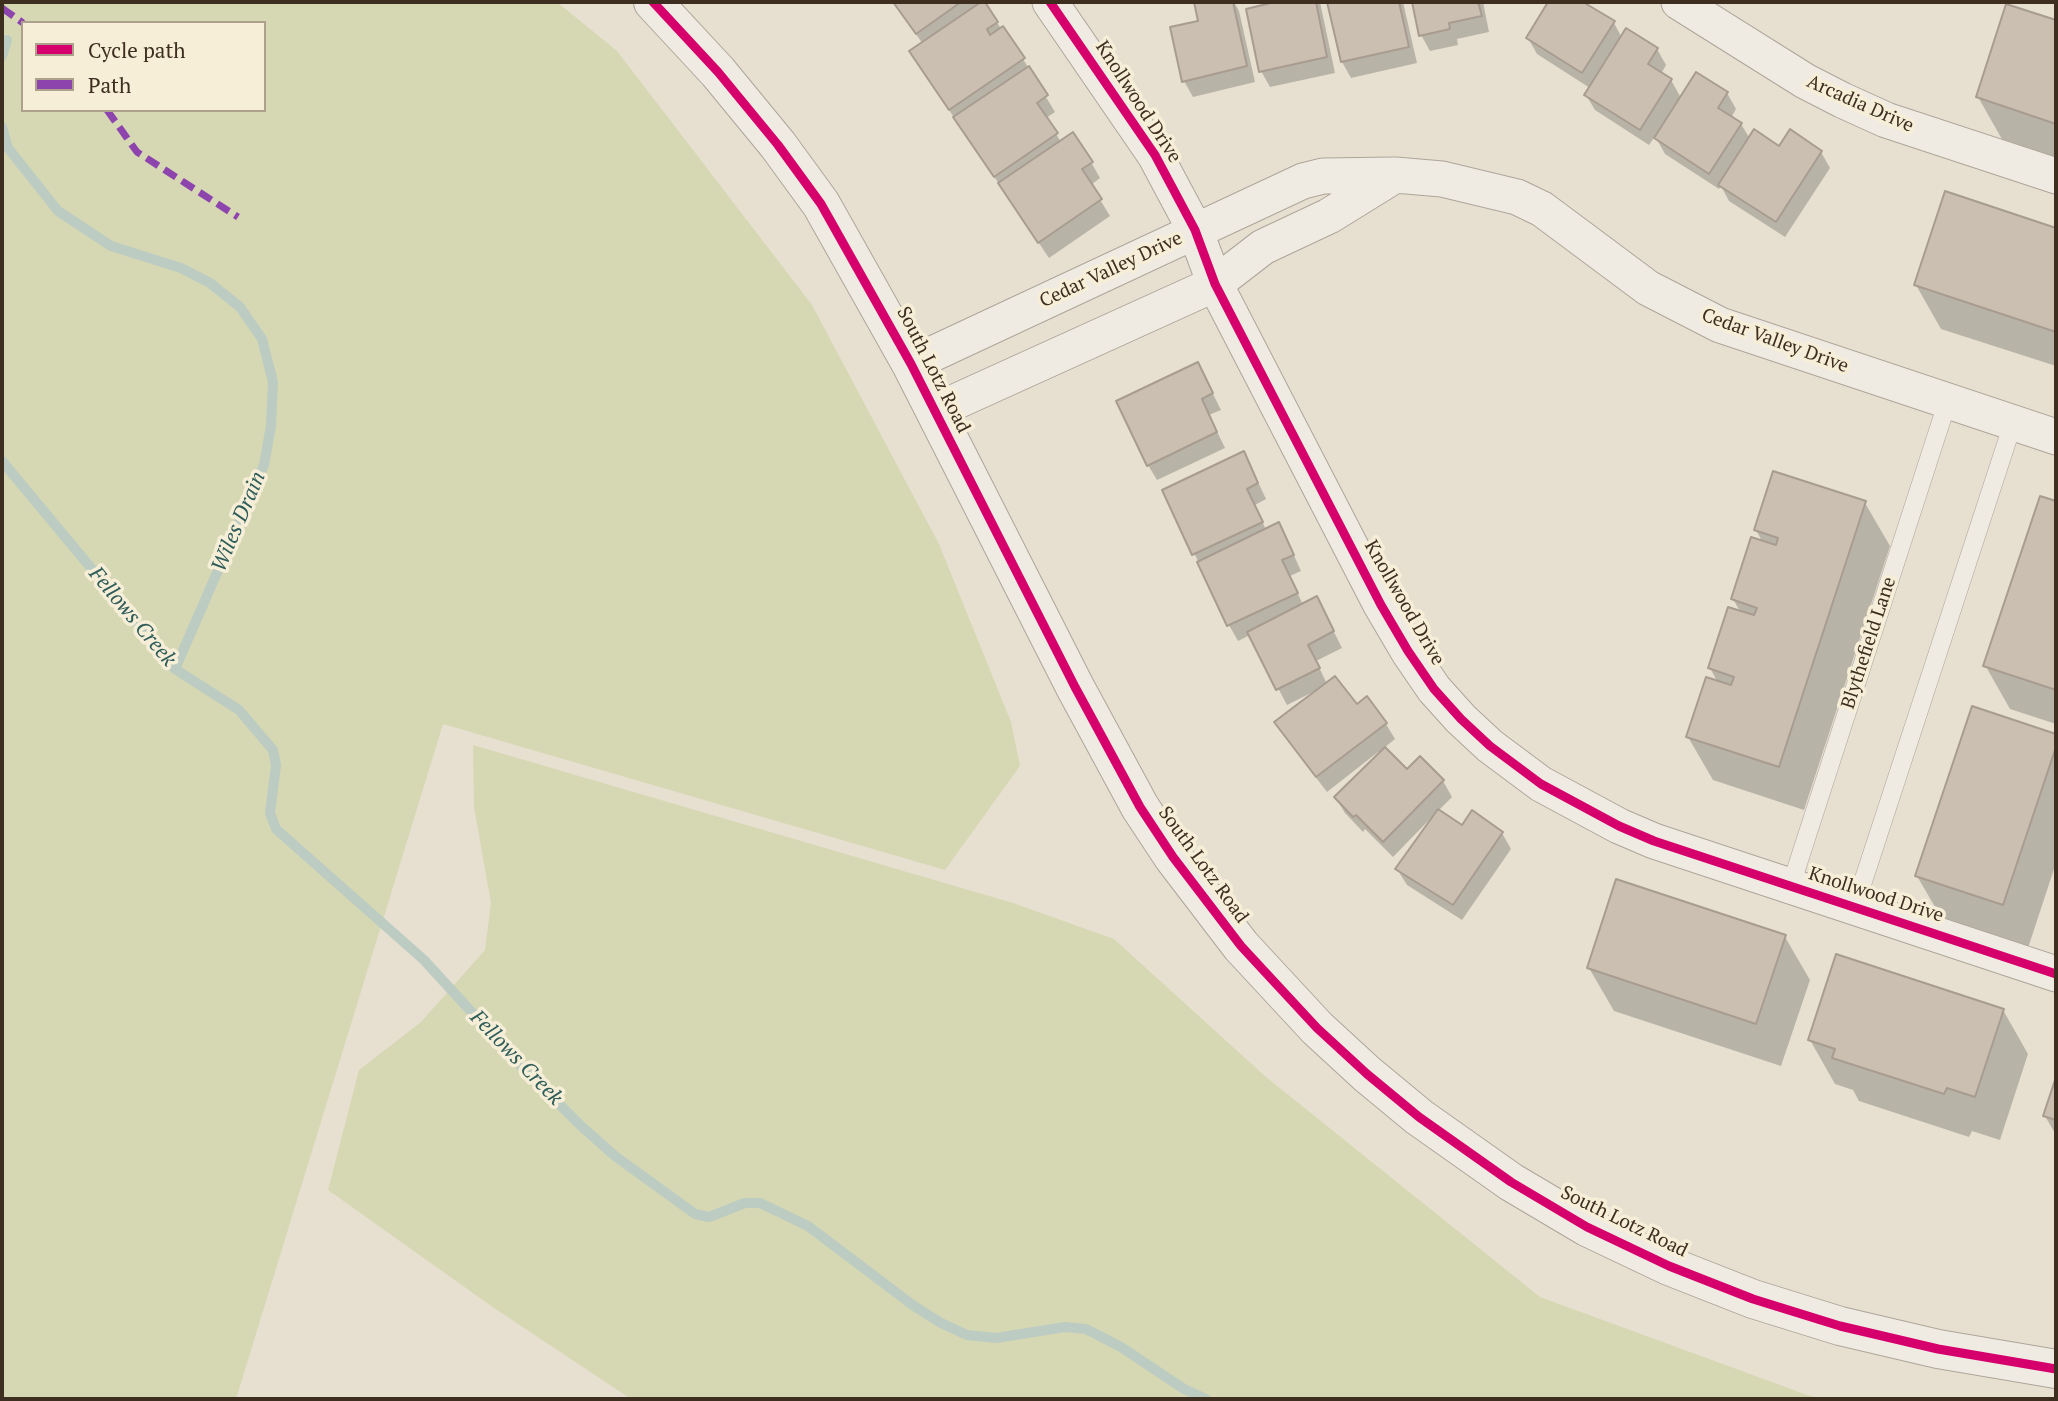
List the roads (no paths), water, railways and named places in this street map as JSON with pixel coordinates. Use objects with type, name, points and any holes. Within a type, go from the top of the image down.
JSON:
[{"type":"street","name":"South Lotz Road","points":[[653,2],[718,72],[778,145],[821,204],[911,363],[1075,687],[1140,807],[1166,847],[1241,946],[1317,1028],[1419,1117],[1511,1182],[1587,1227],[1669,1266],[1753,1299],[1840,1326],[1938,1349],[2056,1369]]},
{"type":"street","name":"Arcadia Drive","points":[[1679,2],[1805,81],[1885,120],[2056,176]]},
{"type":"street","name":"Knollwood Drive","points":[[1062,7],[1155,155],[1195,230],[1216,284],[1381,605],[1434,689],[1461,719],[1490,746],[1541,784],[1597,816],[1654,841],[2056,974]]},
{"type":"street","name":"Cedar Valley Drive","points":[[911,363],[1303,181],[1323,176],[1395,175],[1442,179],[1517,197],[1542,209],[1648,288],[1720,325],[2056,437]]},
{"type":"street","points":[[935,411],[1216,284],[1263,247],[1329,216],[1395,175]]},
{"type":"lane","name":"Blythefield Lane","points":[[1791,886],[1948,400]]},
{"type":"lane","points":[[1855,906],[2013,423]]},
{"type":"waterway","name":"Wiles Drain","points":[[2,56],[7,40]]},
{"type":"waterway","name":"Wiles Drain","points":[[2,127],[8,148],[58,211],[111,246],[181,268],[210,283],[240,307],[262,339],[273,382],[271,426],[264,465],[175,669]]},
{"type":"waterway","name":"Fellows Creek","points":[[2,461],[175,669],[239,710],[273,750],[276,765],[270,813],[276,829],[424,960],[521,1066],[615,1156],[695,1214],[709,1217],[745,1203],[760,1203],[808,1226],[914,1306],[967,1335],[996,1338],[1065,1327],[1086,1329],[1121,1347],[1184,1389],[1206,1399]]}]
